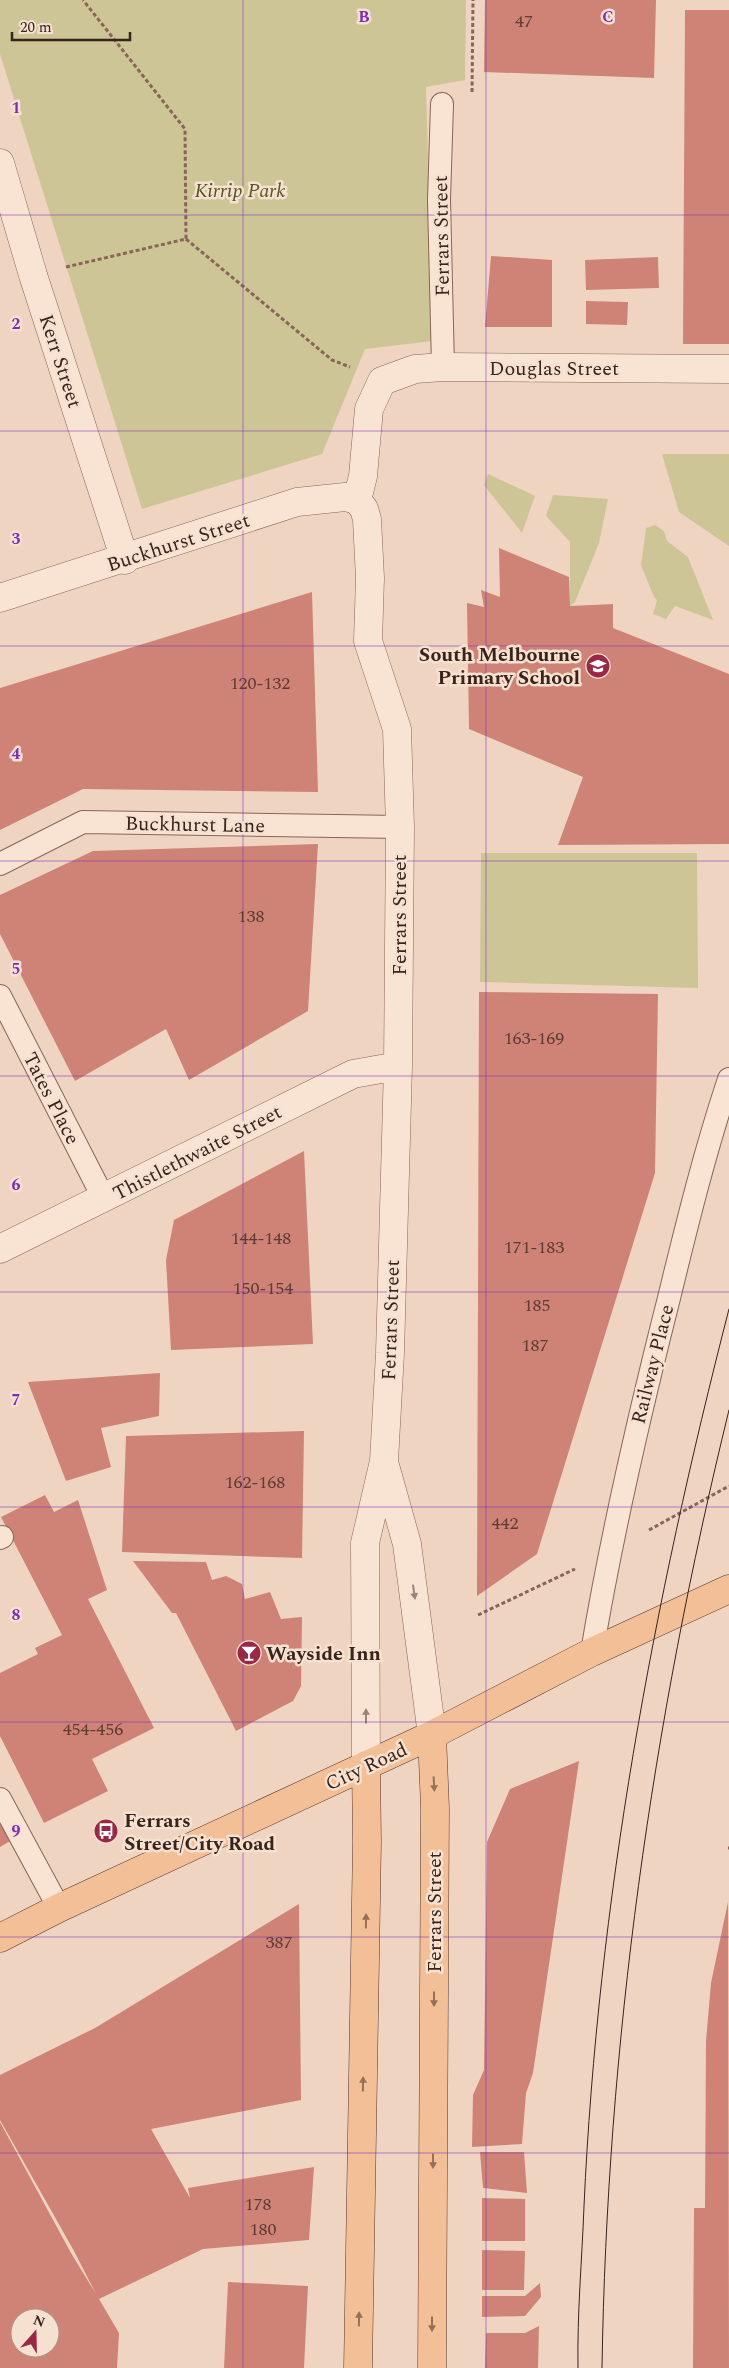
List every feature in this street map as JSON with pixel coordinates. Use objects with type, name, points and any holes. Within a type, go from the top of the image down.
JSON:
[{"type":"main road","name":"City Road","points":[[0,1938],[59,1908],[432,1735],[592,1652],[726,1594]]},
{"type":"main road","name":"Ferrars Street","points":[[432,1735],[435,1808],[432,2368]]},
{"type":"main road","name":"Ferrars Street","points":[[358,2368],[367,1842],[366,1765]]},
{"type":"street","name":"Kerr Street","points":[[0,162],[33,274],[125,560]]},
{"type":"street","name":"Douglas Street","points":[[382,381],[415,369],[443,367],[729,369]]},
{"type":"street","points":[[357,500],[363,476],[369,409],[382,381]]},
{"type":"street","name":"Buckhurst Street","points":[[0,598],[125,560],[297,502],[344,497],[357,500]]},
{"type":"street","name":"Ferrars Street","points":[[357,500],[364,509],[367,519],[370,578],[368,641],[397,729],[400,827],[398,1066],[390,1353],[384,1461],[365,1543],[366,1765]]},
{"type":"street","name":"Thistlethwaite Street","points":[[0,1249],[353,1074],[398,1066]]},
{"type":"street","name":"Ferrars Street","points":[[384,1461],[408,1544],[432,1735]]},
{"type":"lane","name":"Ferrars Street","points":[[442,104],[439,200],[443,367]]},
{"type":"lane","name":"Buckhurst Lane","points":[[0,864],[83,822],[400,827]]},
{"type":"lane","name":"Tates Place","points":[[0,996],[104,1199]]},
{"type":"lane","name":"Railway Place","points":[[592,1652],[608,1552],[633,1437],[714,1124],[729,1079]]},
{"type":"lane","points":[[0,1799],[59,1908]]},
{"type":"path","points":[[83,0],[185,129],[186,239],[332,360],[382,381]]},
{"type":"path","points":[[33,274],[186,239]]},
{"type":"path","points":[[478,1615],[608,1552],[729,1486]]},
{"type":"green space","name":"Kirrip Park","points":[[0,0],[466,0],[465,80],[426,87],[433,341],[365,349],[322,454],[142,509],[0,54]]},
{"type":"green space","points":[[662,454],[729,454],[729,546],[679,512]]},
{"type":"green space","points":[[488,474],[535,496],[522,533],[484,485]]},
{"type":"green space","points":[[553,495],[608,499],[599,543],[575,602],[570,606],[570,542],[546,516]]},
{"type":"green space","points":[[655,525],[664,531],[667,541],[688,557],[713,620],[675,606],[666,619],[653,614],[657,600],[641,565],[646,528]]},
{"type":"green space","points":[[481,853],[697,853],[698,988],[480,982]]},
{"type":"building","points":[[485,0],[656,0],[654,78],[484,72]]},
{"type":"building","points":[[685,10],[729,10],[729,344],[683,344]]},
{"type":"building","points":[[491,256],[552,260],[552,327],[485,327]]},
{"type":"building","points":[[658,257],[659,288],[586,290],[585,260]]},
{"type":"building","points":[[586,301],[628,302],[627,325],[586,324]]},
{"type":"building","points":[[499,548],[569,577],[570,606],[613,604],[613,628],[729,674],[729,844],[558,845],[583,777],[469,729],[467,603],[484,607],[481,590],[500,597]]},
{"type":"building","points":[[312,592],[318,792],[83,789],[0,830],[0,688]]},
{"type":"building","points":[[318,844],[308,1011],[189,1080],[166,1029],[75,1081],[0,934],[0,895],[93,851]]},
{"type":"building","points":[[479,992],[658,994],[655,1173],[537,1554],[477,1596]]},
{"type":"building","points":[[304,1151],[313,1344],[171,1350],[166,1260],[174,1220]]},
{"type":"building","points":[[160,1373],[159,1416],[101,1428],[111,1467],[66,1481],[28,1382]]},
{"type":"building","points":[[304,1431],[302,1558],[122,1552],[126,1436]]},
{"type":"building","points":[[45,1495],[54,1512],[78,1500],[107,1590],[88,1599],[154,1728],[92,1759],[108,1791],[44,1823],[0,1736],[0,1673],[38,1654],[35,1648],[62,1635],[1,1517]]},
{"type":"building","name":"Wayside Inn","points":[[133,1561],[206,1562],[212,1580],[226,1576],[242,1584],[245,1599],[270,1592],[281,1619],[302,1617],[301,1686],[293,1701],[236,1731],[176,1613],[172,1613]]},
{"type":"building","points":[[579,1761],[533,2073],[526,2093],[522,2144],[472,2147],[473,2095],[484,2070],[487,1842],[510,1789]]},
{"type":"building","points":[[0,1819],[12,1840],[0,1847]]},
{"type":"building","points":[[728,1902],[729,2368],[693,2368],[694,2208],[705,2208],[706,2041],[711,1983]]},
{"type":"building","points":[[299,1904],[301,2100],[151,2129],[190,2198],[188,2188],[314,2167],[309,2240],[203,2249],[99,2299],[119,2333],[117,2368],[0,2368],[0,2122],[71,2253],[96,2294],[74,2251],[0,2120],[0,2075],[95,2028]]},
{"type":"building","points":[[480,2152],[524,2152],[527,2193],[483,2188]]},
{"type":"building","points":[[482,2198],[525,2199],[525,2241],[482,2241]]},
{"type":"building","points":[[482,2250],[525,2251],[524,2290],[482,2290]]},
{"type":"building","points":[[228,2282],[308,2286],[304,2368],[224,2368]]},
{"type":"building","points":[[540,2283],[541,2297],[525,2316],[482,2317],[482,2296],[525,2296]]},
{"type":"building","points":[[539,2326],[538,2368],[485,2368],[486,2333],[525,2333]]},
{"type":"tram line","points":[[578,2368],[578,2328],[591,2092],[616,1866],[653,1642],[676,1531],[729,1309]]},
{"type":"tram line","points":[[602,2368],[613,2126],[624,2006],[639,1886],[656,1766],[677,1647],[729,1410]]},
{"type":"place","name":"South Melbourne Primary School","points":[[598,666]]},
{"type":"place","name":"Wayside Inn","points":[[249,1653]]},
{"type":"place","name":"Ferrars Street/City Road","points":[[106,1831]]}]
